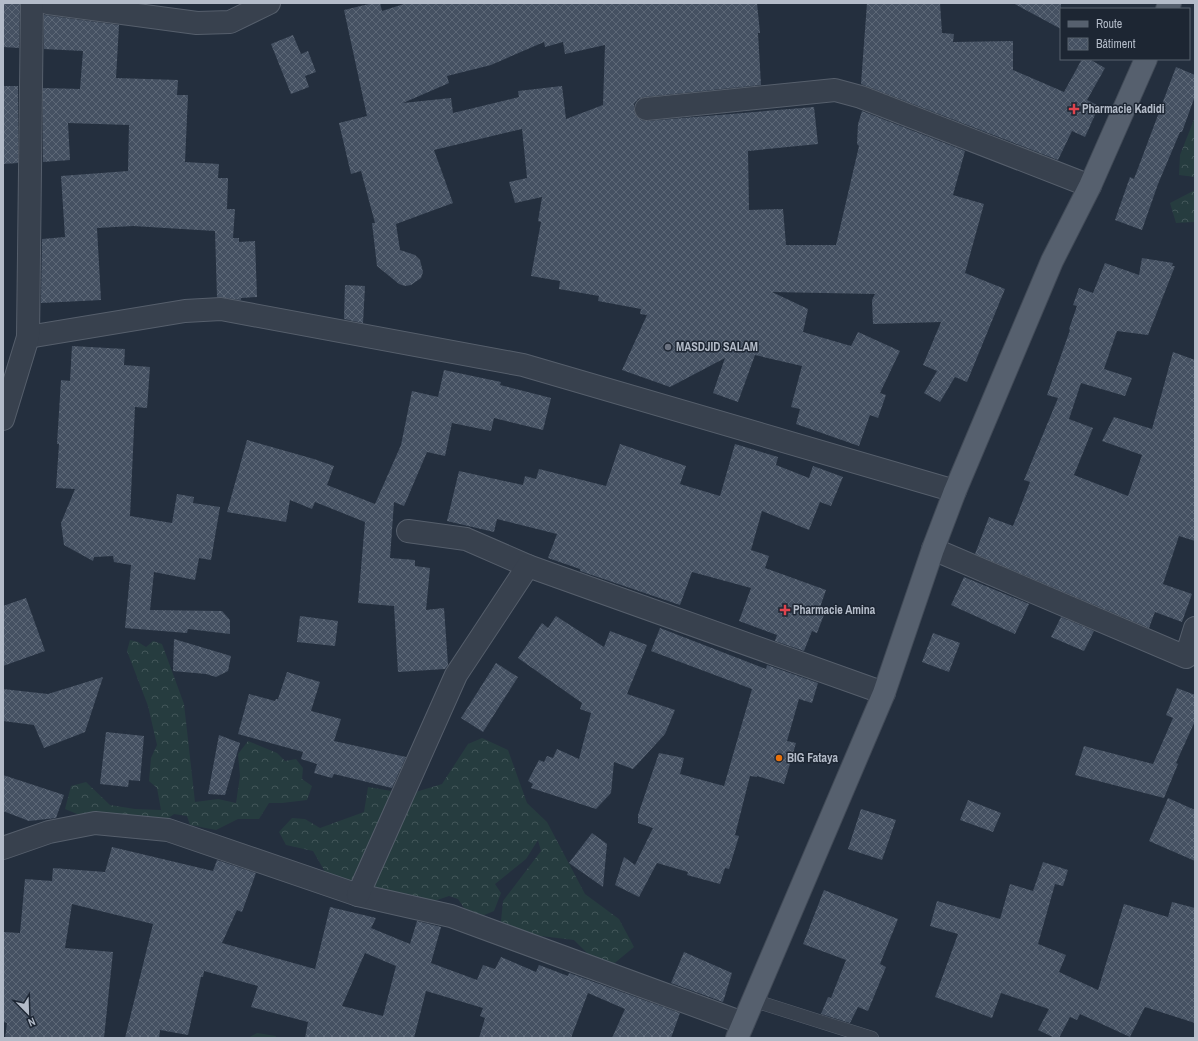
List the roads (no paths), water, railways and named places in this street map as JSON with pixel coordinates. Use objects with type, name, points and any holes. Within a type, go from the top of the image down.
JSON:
[{"type":"main road","points":[[740,1030],[884,693],[955,491],[1052,261],[1090,186],[1146,60]]},
{"type":"street","points":[[3,419],[28,338],[32,3]]},
{"type":"street","points":[[48,3],[197,23],[230,22],[269,3]]},
{"type":"street","points":[[646,109],[835,90],[861,97],[1090,186]]},
{"type":"street","points":[[28,338],[185,311],[221,309],[523,366],[955,491]]},
{"type":"street","points":[[408,531],[466,539],[528,566],[884,693]]},
{"type":"street","points":[[933,550],[1186,657],[1195,628]]},
{"type":"street","points":[[358,895],[456,675],[528,566]]},
{"type":"street","points":[[3,848],[49,832],[96,822],[168,830],[358,895],[451,916],[740,1030]]},
{"type":"lane","points":[[752,1000],[872,1038]]},
{"type":"place","name":"Pharmacie Kadidi","points":[[1074,109]]},
{"type":"place","name":"MASDJID SALAM","points":[[668,347]]},
{"type":"place","name":"Pharmacie Amina","points":[[785,610]]},
{"type":"place","name":"BIG Fataya","points":[[779,758]]}]
